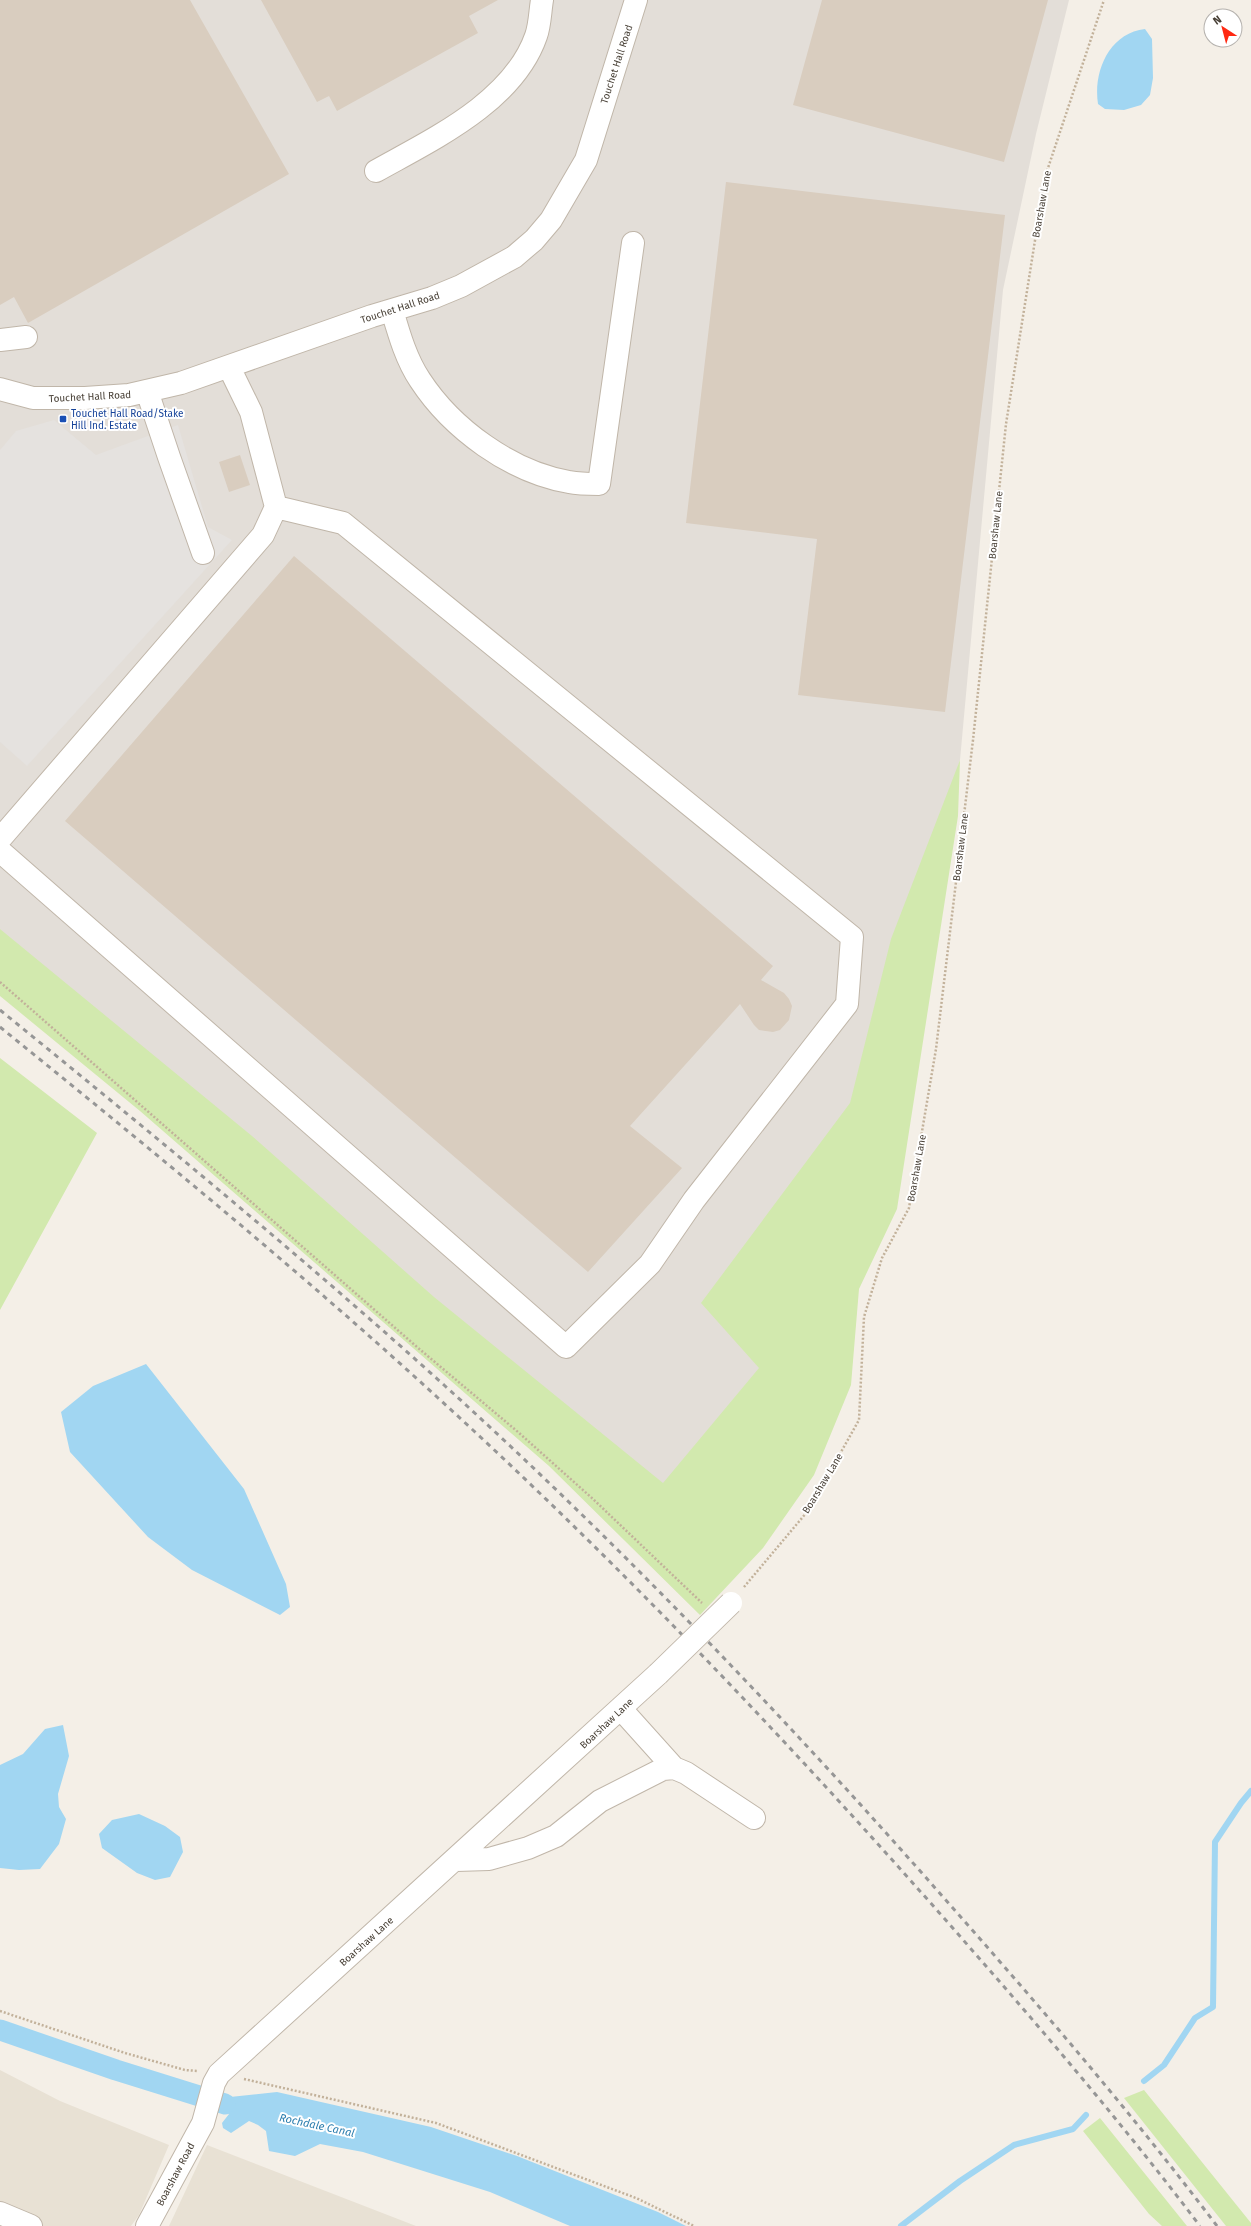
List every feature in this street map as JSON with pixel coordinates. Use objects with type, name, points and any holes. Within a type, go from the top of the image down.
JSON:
[{"type":"street","points":[[376,171],[439,136],[478,109],[502,88],[519,66],[536,36],[542,0]]},
{"type":"street","name":"Touchet Hall Road","points":[[0,389],[33,398],[129,395],[181,383],[392,310],[432,298],[489,272],[514,257],[529,244],[551,220],[586,160],[636,0]]},
{"type":"street","points":[[392,310],[409,360],[420,380],[439,404],[468,432],[497,454],[531,470],[570,482],[599,484],[633,243]]},
{"type":"street","points":[[0,340],[26,337]]},
{"type":"street","points":[[0,839],[263,535],[276,507],[251,412],[228,367]]},
{"type":"street","points":[[147,391],[203,553]]},
{"type":"street","points":[[0,851],[566,1347],[650,1264],[694,1200],[847,1004],[852,937],[343,523],[276,507]]},
{"type":"street","name":"Boarshaw Lane","points":[[217,2078],[621,1709],[724,1610]]},
{"type":"street","points":[[621,1709],[674,1768]]},
{"type":"street","points":[[456,1860],[489,1859],[535,1845],[556,1836],[600,1801],[663,1769],[674,1768],[686,1772],[754,1818]]},
{"type":"street","name":"Boarshaw Road","points":[[147,2226],[203,2123],[217,2078]]},
{"type":"street","points":[[0,2213],[31,2226]]},
{"type":"path","name":"Boarshaw Lane","points":[[724,1610],[807,1512],[859,1420],[864,1317],[882,1258],[909,1208],[936,1049],[973,740],[1006,424],[1045,177],[1104,0]]},
{"type":"path","points":[[0,982],[417,1347],[724,1610]]},
{"type":"path","points":[[0,2011],[185,2070],[217,2078],[436,2123],[636,2198],[694,2226]]},
{"type":"shaded area","points":[[0,0],[1069,0],[1036,134],[1003,290],[960,760],[772,1374],[631,1524],[0,975]]},
{"type":"shaded area","points":[[54,420],[96,455],[178,425],[208,527],[232,540],[27,766],[0,742],[0,450],[16,431]]},
{"type":"shaded area","points":[[0,2070],[60,2101],[169,2145],[139,2215],[131,2226],[0,2226]]},
{"type":"shaded area","points":[[207,2145],[416,2226],[169,2226]]},
{"type":"green space","points":[[960,760],[958,816],[897,1209],[859,1289],[851,1385],[814,1475],[763,1548],[700,1615],[549,1466],[140,1111],[0,996],[0,929],[252,1136],[434,1297],[663,1483],[759,1368],[701,1303],[850,1103],[891,939]]},
{"type":"green space","points":[[0,1058],[97,1133],[0,1310]]},
{"type":"green space","points":[[1144,2090],[1251,2223],[1251,2226],[1226,2226],[1124,2098]]},
{"type":"green space","points":[[1100,2118],[1187,2226],[1162,2226],[1149,2214],[1083,2131]]},
{"type":"water","points":[[1145,29],[1152,39],[1153,78],[1150,95],[1141,105],[1124,110],[1105,109],[1098,104],[1097,92],[1101,67],[1106,56],[1113,46],[1122,38],[1132,32]]},
{"type":"water","points":[[146,1364],[244,1489],[286,1584],[290,1607],[280,1615],[192,1570],[148,1537],[70,1452],[61,1412],[93,1386]]},
{"type":"water","points":[[63,1725],[69,1756],[58,1794],[59,1807],[66,1819],[59,1844],[40,1869],[19,1870],[0,1868],[0,1765],[23,1754],[45,1729]]},
{"type":"water","points":[[139,1814],[165,1826],[180,1837],[183,1852],[170,1877],[155,1880],[137,1873],[102,1848],[99,1834],[112,1820]]},
{"type":"water","points":[[277,2092],[431,2127],[517,2156],[658,2212],[686,2226],[570,2226],[490,2192],[363,2152],[320,2144],[295,2156],[269,2151],[266,2131],[249,2121],[231,2133],[223,2128],[222,2123],[229,2114],[216,2105],[220,2093],[230,2097]]},
{"type":"building","points":[[0,0],[190,0],[289,174],[28,323],[14,297],[0,305]]},
{"type":"building","points":[[261,0],[498,0],[469,16],[478,33],[337,111],[329,96],[317,102]]},
{"type":"building","points":[[822,0],[1048,0],[1004,162],[793,105]]},
{"type":"building","points":[[726,182],[1005,215],[945,712],[798,695],[817,539],[686,523]]},
{"type":"building","points":[[240,455],[250,485],[229,492],[219,462]]},
{"type":"building","points":[[294,556],[773,966],[761,980],[784,993],[792,1006],[789,1020],[780,1030],[773,1032],[759,1030],[740,1004],[630,1126],[682,1168],[588,1272],[65,821]]},
{"type":"waterway","points":[[1144,2081],[1164,2065],[1195,2018],[1213,2007],[1215,1842],[1241,1803],[1251,1791]]},
{"type":"waterway","name":"Rochdale Canal","points":[[0,2030],[116,2070],[225,2104]]},
{"type":"waterway","points":[[901,2226],[960,2181],[1014,2145],[1073,2129],[1086,2115]]},
{"type":"railway","points":[[0,1010],[224,1194],[390,1337],[511,1446],[641,1573],[705,1638],[891,1838],[1020,1984],[1153,2144],[1217,2226]]},
{"type":"railway","points":[[0,1027],[111,1117],[276,1255],[384,1349],[504,1459],[634,1585],[760,1716],[883,1849],[1074,2069],[1200,2226]]},
{"type":"place","name":"Touchet Hall Road/Stake Hill Ind. Estate","points":[[63,419]]}]
